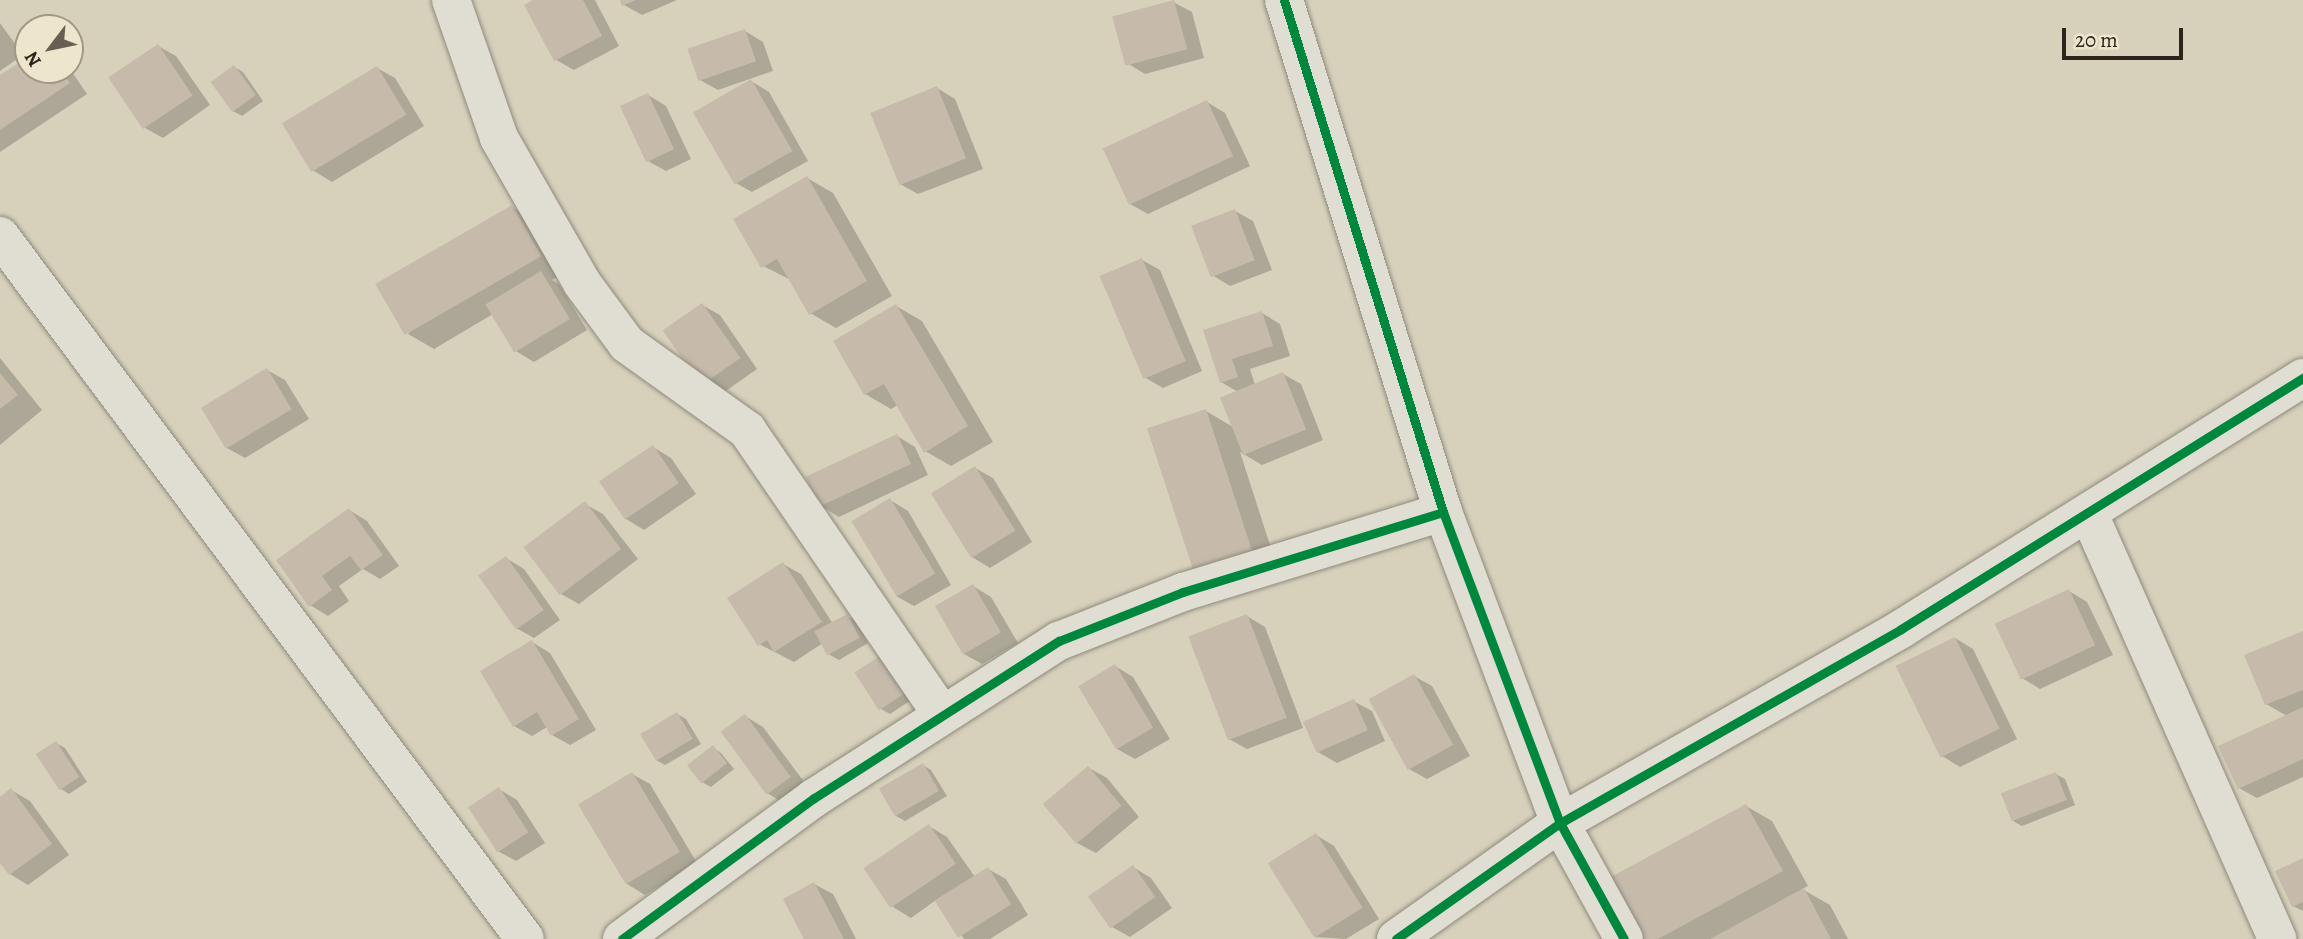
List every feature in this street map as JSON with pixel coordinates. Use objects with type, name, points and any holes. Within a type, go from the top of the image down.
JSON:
[{"type":"street","points":[[451,0],[499,138],[582,283],[627,344],[747,430],[942,715]]},
{"type":"street","points":[[1284,0],[1443,512],[1560,823],[1624,939]]},
{"type":"street","points":[[0,236],[525,939]]},
{"type":"street","points":[[1396,939],[1560,823],[1900,629],[2089,514],[2303,378]]},
{"type":"street","points":[[622,939],[814,798],[1059,641],[1183,592],[1443,512]]},
{"type":"street","points":[[2089,514],[2272,937]]},
{"type":"building","points":[[533,0],[583,0],[602,36],[554,61],[524,5]]},
{"type":"building","points":[[620,0],[636,0],[622,6]]},
{"type":"building","points":[[1174,0],[1187,49],[1125,66],[1112,17]]},
{"type":"building","points":[[745,29],[756,61],[698,81],[687,49]]},
{"type":"building","points":[[158,44],[193,95],[143,129],[108,78]]},
{"type":"building","points":[[234,65],[256,95],[232,112],[211,82]]},
{"type":"building","points":[[14,66],[14,84],[69,84],[0,130],[0,75]]},
{"type":"building","points":[[377,66],[406,115],[311,172],[282,123]]},
{"type":"building","points":[[751,79],[792,151],[734,184],[693,112]]},
{"type":"building","points":[[937,86],[966,158],[899,185],[870,113]]},
{"type":"building","points":[[648,93],[674,149],[646,162],[620,106]]},
{"type":"building","points":[[1207,100],[1233,156],[1129,205],[1103,149]]},
{"type":"building","points":[[807,176],[867,281],[809,315],[777,259],[761,268],[733,219]]},
{"type":"building","points":[[512,205],[542,256],[405,335],[375,284]]},
{"type":"building","points":[[1235,209],[1255,260],[1211,277],[1191,226]]},
{"type":"building","points":[[1142,258],[1186,361],[1143,379],[1100,276]]},
{"type":"building","points":[[541,271],[570,319],[514,352],[485,304]]},
{"type":"building","points":[[702,303],[740,358],[701,385],[663,331]]},
{"type":"building","points":[[896,304],[968,426],[924,453],[884,384],[864,395],[833,341]]},
{"type":"building","points":[[1262,311],[1273,346],[1232,359],[1238,377],[1220,383],[1203,330]]},
{"type":"building","points":[[267,368],[292,409],[226,449],[201,408]]},
{"type":"building","points":[[1283,372],[1306,429],[1243,455],[1220,397]]},
{"type":"building","points":[[0,373],[18,395],[0,409]]},
{"type":"building","points":[[1206,409],[1254,555],[1195,575],[1147,428]]},
{"type":"building","points":[[897,434],[911,464],[819,507],[805,477]]},
{"type":"building","points":[[653,445],[679,483],[625,519],[599,481]]},
{"type":"building","points":[[975,466],[1015,530],[971,558],[931,494]]},
{"type":"building","points":[[890,498],[935,573],[897,597],[851,521]]},
{"type":"building","points":[[585,501],[621,549],[560,595],[524,547]]},
{"type":"building","points":[[349,508],[383,555],[361,570],[350,556],[322,576],[332,590],[309,607],[276,560]]},
{"type":"building","points":[[506,556],[544,610],[516,630],[478,576]]},
{"type":"building","points":[[783,562],[822,622],[774,652],[767,640],[758,646],[727,598]]},
{"type":"building","points":[[973,584],[1001,632],[963,654],[935,606]]},
{"type":"building","points":[[2069,589],[2095,645],[2021,680],[1995,624]]},
{"type":"building","points":[[847,614],[860,638],[827,655],[814,631]]},
{"type":"building","points":[[1247,614],[1287,718],[1228,740],[1188,637]]},
{"type":"building","points":[[2303,631],[2303,690],[2265,705],[2244,655]]},
{"type":"building","points":[[1955,637],[2000,729],[1940,758],[1896,666]]},
{"type":"building","points":[[532,640],[579,719],[551,736],[537,712],[513,727],[480,671]]},
{"type":"building","points":[[883,654],[908,692],[879,710],[854,673]]},
{"type":"building","points":[[1115,664],[1153,727],[1116,750],[1078,686]]},
{"type":"building","points":[[1414,674],[1453,745],[1408,770],[1369,699]]},
{"type":"building","points":[[1354,699],[1368,730],[1317,753],[1303,722]]},
{"type":"building","points":[[2303,707],[2303,759],[2238,789],[2218,746]]},
{"type":"building","points":[[677,712],[693,739],[656,761],[640,734]]},
{"type":"building","points":[[745,714],[791,777],[767,795],[721,732]]},
{"type":"building","points":[[56,741],[79,777],[59,790],[36,754]]},
{"type":"building","points":[[713,745],[727,763],[701,783],[687,765]]},
{"type":"building","points":[[923,763],[939,791],[895,816],[879,789]]},
{"type":"building","points":[[1088,766],[1121,806],[1076,844],[1043,804]]},
{"type":"building","points":[[632,772],[680,852],[626,884],[578,804]]},
{"type":"building","points":[[2056,772],[2067,800],[2012,821],[2001,793]]},
{"type":"building","points":[[499,787],[528,832],[497,852],[468,807]]},
{"type":"building","points":[[11,788],[52,844],[9,875],[0,863],[0,797]]},
{"type":"building","points":[[1746,804],[1783,871],[1658,939],[1640,939],[1607,879]]},
{"type":"building","points":[[929,824],[956,864],[890,908],[864,868]]},
{"type":"building","points":[[1316,833],[1363,908],[1314,938],[1268,863]]},
{"type":"building","points":[[2303,858],[2303,902],[2292,907],[2275,871]]},
{"type":"building","points":[[1133,865],[1155,897],[1110,928],[1088,897]]},
{"type":"building","points":[[988,867],[1011,904],[958,938],[935,900]]},
{"type":"building","points":[[814,882],[844,939],[804,939],[783,899]]},
{"type":"building","points":[[1804,888],[1831,939],[1710,939]]},
{"type":"cycle path","points":[[1284,0],[1443,512],[1560,823],[1624,939]]},
{"type":"cycle path","points":[[1396,939],[1560,823],[1901,629],[2303,378]]},
{"type":"cycle path","points":[[622,939],[814,798],[1059,641],[1183,592],[1443,512]]}]
